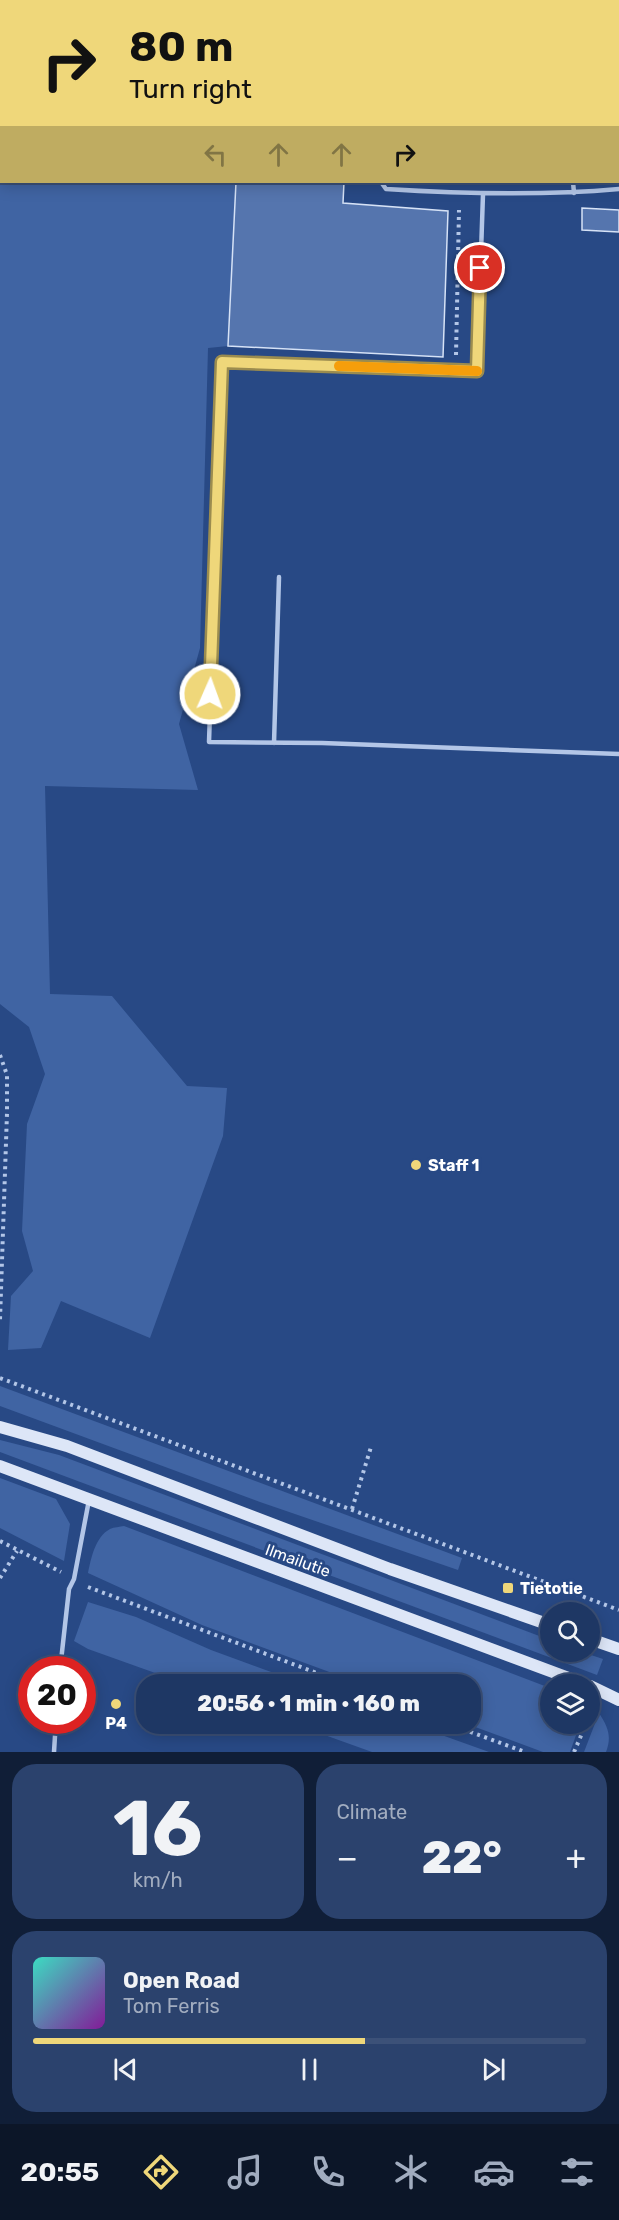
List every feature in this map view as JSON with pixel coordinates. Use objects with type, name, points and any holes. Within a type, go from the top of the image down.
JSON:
[{"type":"main road","name":"Ilmailutie","points":[[0,1427],[67,1446],[390,1569],[540,1622]]},
{"type":"main road","name":"Ilmailutie","points":[[0,1466],[557,1674]]},
{"type":"main road","points":[[600,1642],[619,1649]]},
{"type":"main road","name":"Ilmailutie","points":[[600,1691],[619,1700]]},
{"type":"lane","points":[[382,183],[386,189],[483,194],[574,193],[619,189]]},
{"type":"lane","points":[[573,183],[574,193]]},
{"type":"lane","points":[[483,194],[477,371],[222,362],[209,742],[619,754]]},
{"type":"lane","points":[[274,743],[279,577]]},
{"type":"lane","points":[[62,1656],[69,1589],[74,1579],[89,1500]]},
{"type":"lane","points":[[54,1752],[55,1734]]},
{"type":"path","points":[[455,371],[460,193]]},
{"type":"path","points":[[0,1054],[7,1075],[7,1113],[0,1320]]},
{"type":"path","points":[[0,1378],[619,1610]]},
{"type":"path","points":[[352,1509],[371,1447]]},
{"type":"path","points":[[0,1541],[94,1590],[320,1674]]},
{"type":"path","points":[[0,1578],[17,1551]]},
{"type":"path","points":[[476,1734],[525,1752]]},
{"type":"path","points":[[574,1752],[582,1734]]},
{"type":"shaded area","points":[[0,183],[236,183],[228,346],[208,348],[200,648],[179,724],[198,790],[45,786],[50,994],[112,996],[187,1086],[227,1088],[223,1136],[150,1338],[61,1301],[41,1348],[8,1350],[11,1296],[33,1271],[22,1231],[27,1124],[45,1074],[29,1027],[0,1004]]},
{"type":"shaded area","points":[[0,1386],[462,1558],[458,1570],[260,1502],[0,1406]]},
{"type":"shaded area","points":[[0,1440],[59,1455],[540,1636],[540,1654],[0,1452]]},
{"type":"shaded area","points":[[0,1478],[56,1499],[70,1524],[64,1561],[0,1528]]},
{"type":"shaded area","points":[[124,1526],[540,1684],[540,1734],[576,1734],[570,1752],[543,1752],[481,1729],[481,1674],[335,1674],[202,1625],[88,1573],[94,1549],[101,1537],[115,1527]]},
{"type":"shaded area","points":[[88,1602],[136,1617],[211,1650],[277,1674],[158,1674],[88,1649],[74,1641]]},
{"type":"shaded area","points":[[600,1658],[603,1659],[597,1674],[562,1662],[600,1662]]},
{"type":"shaded area","points":[[600,1715],[608,1732],[609,1741],[606,1752],[584,1752],[591,1734],[600,1734]]},
{"type":"shaded area","points":[[322,1734],[439,1734],[489,1752],[372,1752]]},
{"type":"building","points":[[236,183],[344,183],[343,203],[448,211],[443,357],[228,346]]},
{"type":"building","points":[[582,208],[619,210],[619,232],[582,230]]},
{"type":"slow traffic","points":[[339,366],[477,371]]},
{"type":"place","name":"Staff 1","points":[[416,1165]]},
{"type":"place","name":"Tietotie","points":[[508,1588]]},
{"type":"place","name":"P4","points":[[116,1704]]},
{"type":"route","points":[[210,694],[222,362],[477,371],[480,268]]}]
